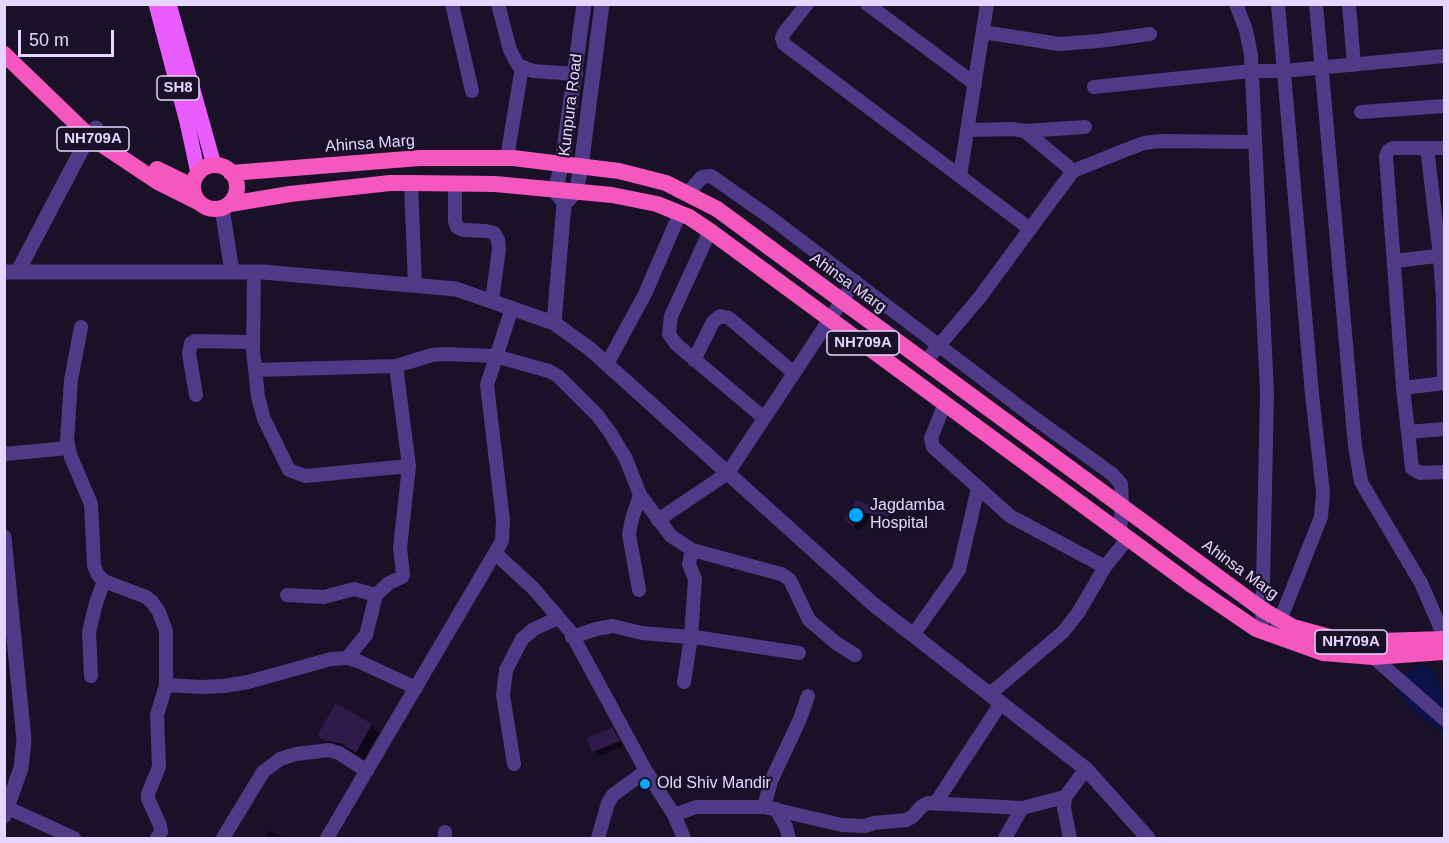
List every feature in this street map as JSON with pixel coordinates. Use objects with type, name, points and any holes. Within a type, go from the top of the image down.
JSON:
[{"type":"highway","name":"NH709A","points":[[4,43],[92,132]]},
{"type":"highway","name":"NH709A","points":[[4,54],[92,132],[158,182],[196,187],[205,207],[213,210],[226,206]]},
{"type":"highway","name":"Ahinsa Marg","points":[[231,173],[420,158],[507,158],[619,171],[666,183],[717,209],[1122,506],[1263,610],[1272,629]]},
{"type":"highway","name":"NH709A","points":[[214,165],[226,168],[231,173]]},
{"type":"highway","points":[[196,187],[204,168],[214,165]]},
{"type":"highway","points":[[226,206],[237,189],[236,180],[231,173]]},
{"type":"highway","name":"Ahinsa Marg","points":[[226,206],[290,194],[390,183],[495,184],[559,197],[576,192],[612,195],[657,204],[680,213],[710,231],[1216,602],[1323,653],[1373,657],[1444,652]]},
{"type":"highway","name":"Ahinsa Marg","points":[[1272,629],[1293,627],[1348,642],[1444,638]]},
{"type":"main road","name":"SH8","points":[[156,4],[187,122],[196,187]]},
{"type":"main road","name":"SH8","points":[[169,4],[214,165]]},
{"type":"street","points":[[452,4],[472,91]]},
{"type":"street","points":[[498,4],[514,61],[532,71],[576,74]]},
{"type":"street","points":[[554,322],[562,164],[584,4]]},
{"type":"street","name":"Kunpura Road","points":[[576,192],[602,4]]},
{"type":"street","points":[[807,4],[784,33],[782,38],[784,44],[1030,229]]},
{"type":"street","points":[[867,4],[975,84]]},
{"type":"street","points":[[960,176],[987,4]]},
{"type":"street","points":[[1236,4],[1251,45],[1267,393],[1263,610]]},
{"type":"street","points":[[1272,629],[1322,517],[1323,493],[1278,4]]},
{"type":"street","points":[[1316,4],[1355,446],[1362,482],[1421,583],[1444,638]]},
{"type":"street","points":[[1349,4],[1354,65]]},
{"type":"street","points":[[983,32],[1059,44],[1150,34]]},
{"type":"street","points":[[1094,87],[1251,71],[1284,71],[1444,56]]},
{"type":"street","points":[[507,158],[522,67]]},
{"type":"street","points":[[1361,112],[1444,106]]},
{"type":"street","points":[[967,130],[1025,131],[1085,127]]},
{"type":"street","points":[[1025,131],[1074,171]]},
{"type":"street","points":[[11,272],[92,132]]},
{"type":"street","points":[[925,362],[980,297],[1074,171],[1144,143],[1161,141],[1255,142]]},
{"type":"street","points":[[1444,148],[1393,148],[1386,156],[1403,388],[1412,468],[1415,471],[1444,472]]},
{"type":"street","points":[[1427,148],[1440,215],[1444,302],[1444,375]]},
{"type":"street","points":[[687,194],[702,177],[711,176],[1116,477],[1121,484],[1124,535],[1078,613],[1063,632],[996,699],[935,804]]},
{"type":"street","points":[[411,183],[414,285]]},
{"type":"street","points":[[455,183],[454,221],[457,227],[463,230],[494,233],[498,240],[499,249],[492,301]]},
{"type":"street","points":[[226,206],[232,272]]},
{"type":"street","points":[[607,364],[645,294],[680,213]]},
{"type":"street","points":[[710,231],[689,272],[668,326],[669,334],[676,344],[694,360],[764,418]]},
{"type":"street","points":[[1395,261],[1442,256]]},
{"type":"street","points":[[11,272],[254,272],[414,285],[456,289],[554,322],[591,349],[873,604],[1086,769],[1148,838]]},
{"type":"street","points":[[254,272],[255,370],[264,419],[289,470],[305,476],[409,466]]},
{"type":"street","points":[[658,519],[728,473],[855,281]]},
{"type":"street","points":[[327,838],[502,542],[503,520],[486,385],[512,308]]},
{"type":"street","points":[[694,360],[714,322],[720,316],[729,318],[794,373]]},
{"type":"street","points":[[81,327],[71,380],[67,441],[91,504],[92,557],[98,575],[104,581],[146,597],[156,606],[166,631],[166,684],[158,714],[159,767],[148,794],[148,799],[160,825],[161,832],[158,838]]},
{"type":"street","points":[[196,395],[189,353],[191,343],[195,341],[253,342]]},
{"type":"street","points":[[255,370],[396,366],[432,355],[495,357],[538,367],[558,376],[598,416],[611,434],[626,459],[640,495],[671,536],[692,550],[786,577],[790,580],[809,620],[836,643],[855,655]]},
{"type":"street","points":[[347,658],[366,635],[376,595],[389,583],[402,577],[403,573],[400,548],[409,466],[396,366]]},
{"type":"street","points":[[1403,388],[1444,383]]},
{"type":"street","points":[[945,403],[930,442],[941,455],[1010,516],[1105,567]]},
{"type":"street","points":[[1408,432],[1444,429]]},
{"type":"street","points":[[4,454],[68,448]]},
{"type":"street","points":[[913,635],[959,570],[978,488]]},
{"type":"street","points":[[639,590],[629,534],[640,495]]},
{"type":"street","points":[[4,537],[24,740],[21,768],[6,812],[74,838]]},
{"type":"street","points":[[684,682],[692,637],[695,579],[689,562],[692,550]]},
{"type":"street","points":[[496,554],[533,588],[570,631],[646,771],[674,815],[684,838]]},
{"type":"street","points":[[91,676],[89,632],[104,581]]},
{"type":"street","points":[[286,595],[324,597],[354,589],[376,595]]},
{"type":"street","points":[[514,764],[503,695],[506,670],[522,639],[534,629],[558,618]]},
{"type":"street","points":[[572,637],[609,626],[642,633],[692,637],[799,653]]},
{"type":"street","points":[[1373,657],[1444,719]]},
{"type":"street","points":[[166,684],[224,686],[248,682],[315,662],[347,658],[416,688]]},
{"type":"street","points":[[789,838],[786,827],[770,808],[771,781],[800,719],[808,696]]},
{"type":"street","points":[[222,838],[263,772],[280,759],[296,754],[329,750],[346,756],[367,771]]},
{"type":"street","points":[[1070,838],[1064,808],[1065,798],[1086,769]]},
{"type":"street","points":[[598,838],[608,803],[613,795],[646,771]]},
{"type":"street","points":[[674,815],[696,807],[770,808],[842,825],[865,826],[906,820],[922,806],[935,804],[1022,808],[1065,798]]},
{"type":"street","points":[[1005,838],[1022,808]]},
{"type":"shaded area","points":[[1422,665],[1433,668],[1439,687],[1444,691],[1444,734],[1417,716],[1396,691],[1401,675]]},
{"type":"building","points":[[856,500],[889,511],[888,517],[865,513],[853,527],[844,519]]},
{"type":"building","points":[[336,703],[372,724],[356,753],[342,744],[317,736]]},
{"type":"building","points":[[612,728],[620,741],[592,752],[587,738]]},
{"type":"place","name":"Jagdamba Hospital","points":[[856,515]]},
{"type":"place","name":"Old Shiv Mandir","points":[[645,784]]}]
